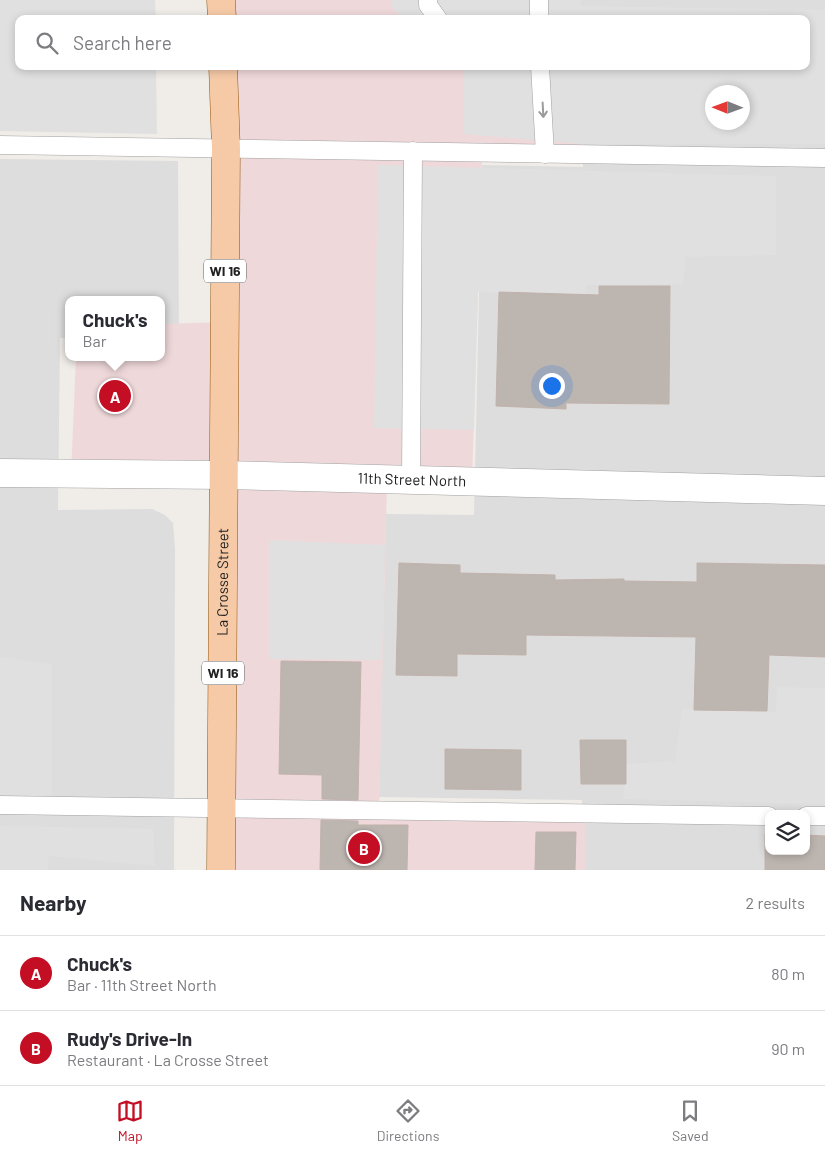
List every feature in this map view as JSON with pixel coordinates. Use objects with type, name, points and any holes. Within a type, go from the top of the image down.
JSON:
[{"type":"main road","points":[[221,0],[222,15]]},
{"type":"main road","name":"WI 16","points":[[223,70],[226,149],[224,475]]},
{"type":"main road","name":"La Crosse Street","points":[[221,870],[224,475]]},
{"type":"street","name":"11th Street North","points":[[0,473],[224,475],[825,491]]},
{"type":"lane","points":[[428,0],[428,5],[435,15]]},
{"type":"lane","points":[[539,0],[539,15]]},
{"type":"lane","points":[[540,70],[545,154]]},
{"type":"lane","points":[[0,145],[825,158]]},
{"type":"lane","points":[[411,480],[413,151]]},
{"type":"lane","points":[[0,806],[765,816]]},
{"type":"lane","points":[[810,816],[825,816]]},
{"type":"shaded area","points":[[0,0],[155,0],[156,15],[15,15],[15,70],[156,70],[157,134],[0,131]]},
{"type":"shaded area","points":[[221,0],[581,0],[581,15],[222,15]]},
{"type":"shaded area","points":[[391,0],[581,0],[581,6],[825,10],[825,144],[582,144],[464,134],[463,70],[810,70],[810,15],[400,15],[391,6]]},
{"type":"shaded area","points":[[581,0],[825,0],[825,870],[583,870],[582,800],[379,797],[386,514],[474,515],[482,165],[583,167],[582,70],[810,70],[810,15],[581,15]]},
{"type":"shaded area","points":[[223,70],[581,70],[582,154],[482,153],[472,482],[387,480],[379,811],[585,815],[585,870],[221,870],[224,476],[71,474],[76,361],[165,361],[165,324],[225,322]]},
{"type":"shaded area","points":[[0,159],[178,161],[179,340],[165,340],[165,296],[65,296],[65,338],[60,338],[58,510],[152,509],[165,515],[173,523],[175,549],[174,870],[0,870]]},
{"type":"shaded area","points":[[378,165],[776,176],[776,255],[686,257],[683,284],[587,285],[584,298],[478,292],[474,430],[374,428]]},
{"type":"shaded area","points":[[269,540],[385,545],[382,660],[269,659]]},
{"type":"shaded area","points":[[0,657],[52,664],[52,799],[0,797]]},
{"type":"shaded area","points":[[777,687],[825,688],[825,804],[623,799],[626,764],[675,761],[682,709],[776,712]]},
{"type":"shaded area","points":[[0,826],[153,829],[155,866],[49,856],[48,870],[0,870]]},
{"type":"building","points":[[599,286],[670,286],[669,404],[566,403],[566,409],[496,406],[499,292],[599,295]]},
{"type":"building","points":[[399,563],[460,565],[460,573],[555,575],[555,580],[624,579],[624,581],[697,582],[697,563],[825,565],[825,657],[769,655],[767,711],[694,710],[696,637],[526,635],[526,655],[457,654],[457,676],[396,675]]},
{"type":"building","points":[[281,661],[361,662],[358,800],[322,799],[322,775],[279,774]]},
{"type":"building","points":[[580,740],[626,740],[626,784],[581,784]]},
{"type":"building","points":[[445,749],[521,750],[521,790],[445,789]]},
{"type":"building","points":[[321,820],[358,821],[358,825],[408,825],[407,870],[320,870]]},
{"type":"building","points":[[536,832],[576,832],[575,870],[535,870]]},
{"type":"building","points":[[810,835],[825,836],[825,870],[765,870],[765,855],[810,855]]},
{"type":"place","name":"Chuck's","points":[[115,396]]},
{"type":"place","name":"Rudy's Drive-In","points":[[364,848]]}]
